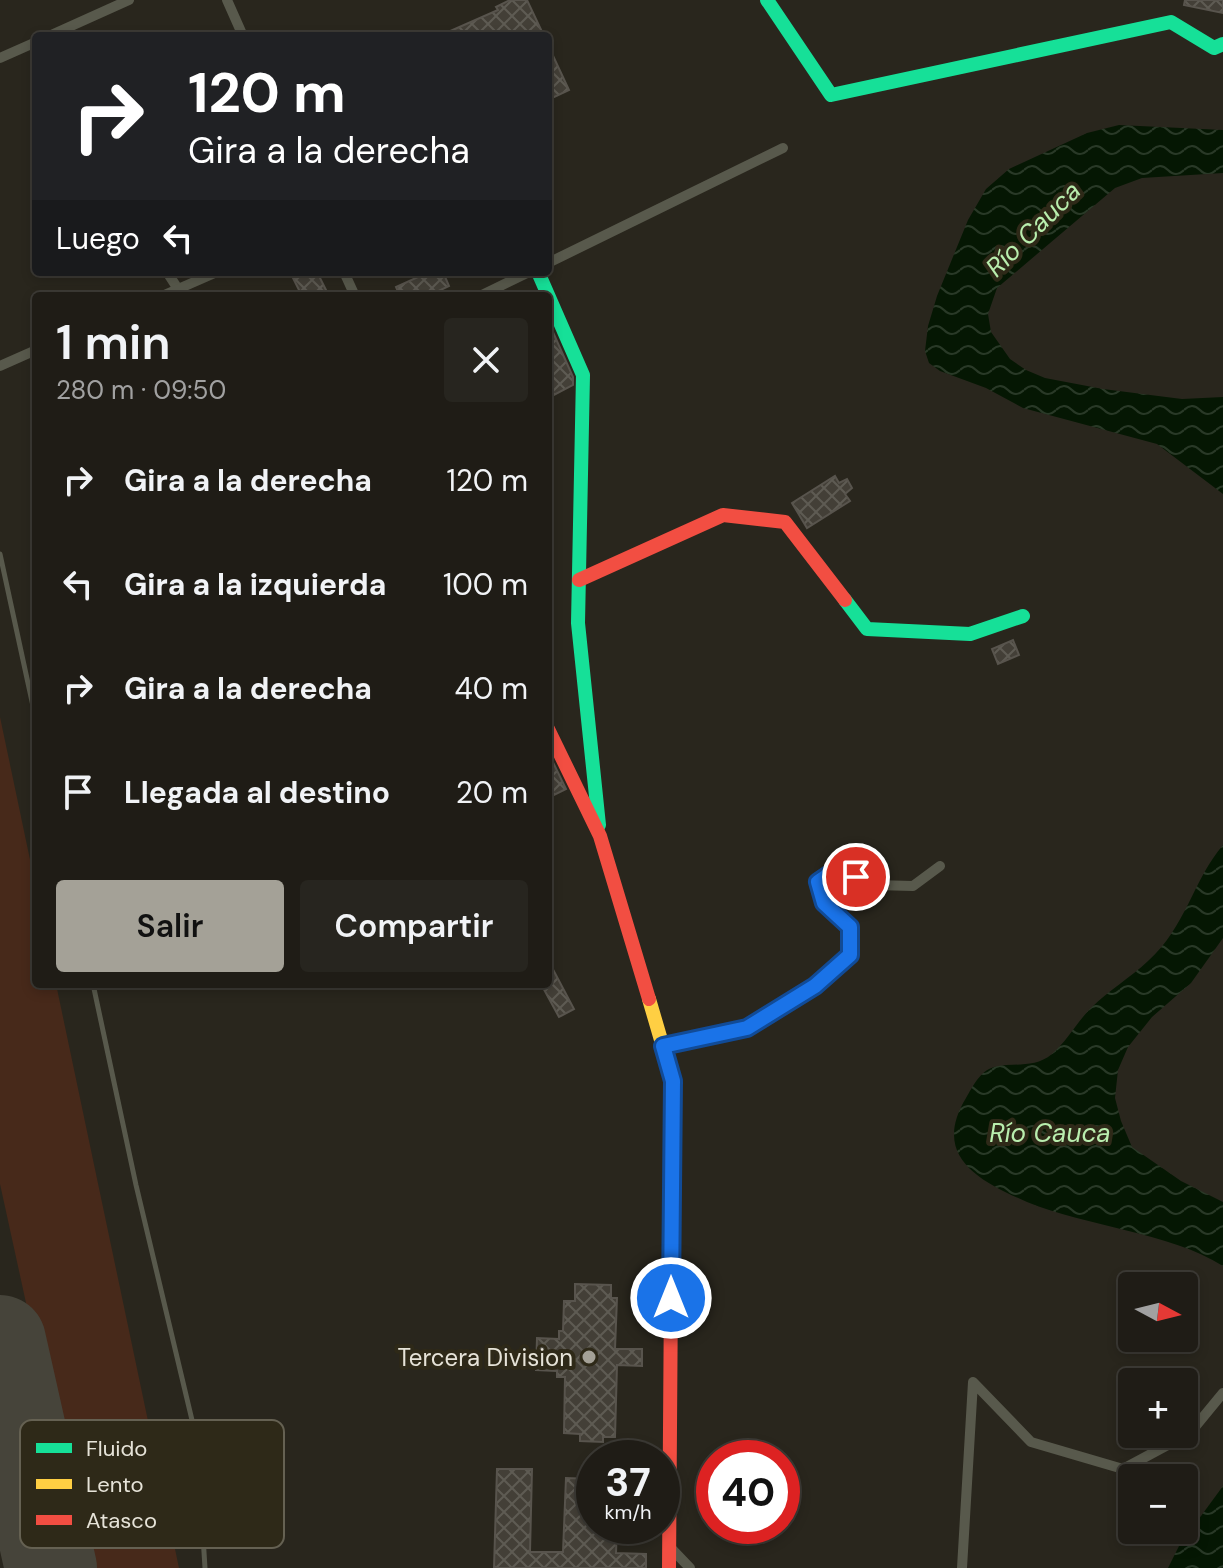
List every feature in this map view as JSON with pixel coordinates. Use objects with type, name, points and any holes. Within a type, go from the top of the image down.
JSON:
[{"type":"street","points":[[58,32],[129,0]]},
{"type":"street","points":[[227,0],[241,32]]},
{"type":"street","points":[[767,0],[831,95],[1171,22],[1214,48],[1223,44]]},
{"type":"street","points":[[0,58],[32,44]]},
{"type":"street","points":[[552,261],[783,148]]},
{"type":"street","points":[[170,276],[178,289]]},
{"type":"street","points":[[171,292],[208,276]]},
{"type":"street","points":[[488,292],[521,276]]},
{"type":"street","points":[[552,304],[583,375],[578,623],[600,836]]},
{"type":"street","points":[[0,366],[32,352]]},
{"type":"street","points":[[579,580],[723,515],[785,522],[867,629],[970,634],[1023,616]]},
{"type":"street","points":[[552,737],[600,836],[673,1081],[669,1568]]},
{"type":"street","points":[[663,1046],[747,1028],[815,986],[850,955],[850,927],[824,903],[818,882],[827,875],[837,869],[875,885],[913,886],[940,866]]},
{"type":"street","points":[[962,1568],[973,1382],[1031,1442],[1123,1469],[1190,1433],[1223,1393]]},
{"type":"street","points":[[669,1546],[690,1568]]},
{"type":"lane","points":[[0,554],[32,702]]},
{"type":"lane","points":[[94,988],[136,1185],[192,1420]]},
{"type":"lane","points":[[204,1548],[205,1568]]},
{"type":"shaded area","points":[[0,717],[32,869],[32,988],[57,988],[148,1420],[52,1420],[0,1184]]},
{"type":"shaded area","points":[[80,1548],[175,1548],[179,1568],[84,1568]]},
{"type":"water","name":"Río Cauca","points":[[1119,125],[1223,130],[1223,173],[1142,178],[1115,188],[997,288],[988,314],[991,332],[1010,359],[1045,378],[1182,399],[1223,397],[1223,494],[1157,444],[1023,408],[986,388],[940,371],[929,363],[925,351],[937,296],[968,220],[986,189],[1009,169],[1087,133]]},
{"type":"water","name":"Río Cauca","points":[[1223,845],[1223,938],[1191,983],[1152,1017],[1128,1047],[1118,1070],[1115,1098],[1132,1147],[1181,1181],[1223,1202],[1223,1266],[1178,1245],[1051,1211],[1009,1194],[965,1164],[957,1151],[954,1136],[957,1118],[966,1098],[985,1072],[994,1067],[1045,1059],[1091,1008],[1161,948]]},
{"type":"water","points":[[1223,1486],[1223,1568],[1168,1568],[1180,1544],[1198,1544],[1198,1520]]},
{"type":"building","points":[[510,0],[527,0],[542,32],[448,32],[498,10],[496,7]]},
{"type":"building","points":[[1185,0],[1223,0],[1223,13],[1184,5]]},
{"type":"building","points":[[552,54],[569,90],[552,98]]},
{"type":"building","points":[[292,276],[319,276],[327,292],[300,292]]},
{"type":"building","points":[[420,276],[445,276],[449,286],[436,292],[398,292],[396,287]]},
{"type":"building","points":[[552,330],[573,377],[573,385],[552,396]]},
{"type":"building","points":[[835,476],[839,483],[847,479],[852,488],[845,494],[850,501],[807,528],[792,503]]},
{"type":"building","points":[[1013,640],[1019,655],[998,664],[992,649]]},
{"type":"building","points":[[552,760],[566,789],[552,796]]},
{"type":"building","points":[[552,968],[574,1009],[559,1017],[543,988],[552,988]]},
{"type":"building","name":"Tercera Division","points":[[575,1284],[611,1285],[611,1298],[617,1298],[615,1349],[642,1349],[642,1366],[617,1365],[615,1437],[603,1437],[603,1440],[580,1440],[580,1434],[564,1433],[565,1377],[557,1377],[557,1371],[536,1370],[537,1338],[559,1339],[559,1331],[563,1331],[564,1301],[575,1301]]},
{"type":"building","points":[[497,1469],[532,1469],[530,1552],[563,1552],[566,1478],[576,1478],[576,1544],[616,1544],[616,1553],[646,1554],[646,1568],[494,1568]]},
{"type":"runway","points":[[0,1341],[20,1430]]},
{"type":"runway","points":[[47,1548],[51,1568]]},
{"type":"traffic: fast","points":[[767,0],[831,95],[1171,22],[1214,48],[1223,44]]},
{"type":"traffic: fast","points":[[540,276],[547,292]]},
{"type":"traffic: fast","points":[[552,304],[583,375],[578,623],[599,825]]},
{"type":"traffic: fast","points":[[845,600],[867,629],[970,634],[1023,616]]},
{"type":"traffic: slow","points":[[649,999],[673,1081],[671,1288]]},
{"type":"traffic: jam","points":[[579,580],[723,515],[785,522],[845,600]]},
{"type":"traffic: jam","points":[[552,737],[600,836],[649,999]]},
{"type":"traffic: jam","points":[[669,1568],[671,1288]]},
{"type":"place","name":"Tercera Division","points":[[589,1357]]},
{"type":"route","points":[[671,1298],[673,1081],[663,1046],[747,1028],[815,986],[850,955],[850,927],[824,903],[818,882],[837,869],[856,877]]}]
